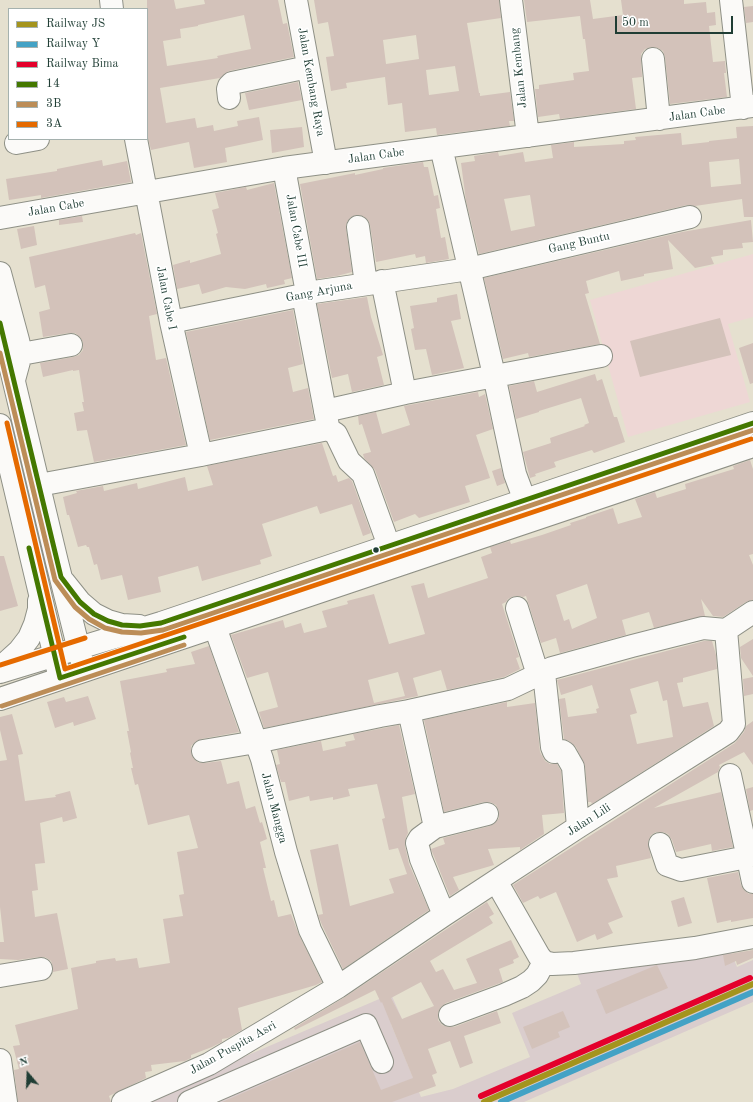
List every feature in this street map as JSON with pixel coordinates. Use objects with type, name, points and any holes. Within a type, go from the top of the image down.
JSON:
[{"type":"main road","name":"Jalan Kembang Raya","points":[[296,0],[326,163]]},
{"type":"main road","name":"Jalan Kembang","points":[[512,0],[525,125],[528,136]]},
{"type":"main road","points":[[731,0],[745,45],[748,107]]},
{"type":"main road","points":[[653,59],[659,119]]},
{"type":"main road","points":[[230,98],[228,89],[232,83],[308,67]]},
{"type":"main road","name":"Jalan Cabe","points":[[0,218],[284,168],[748,107]]},
{"type":"main road","points":[[16,143],[32,140]]},
{"type":"main road","name":"Jalan Cabe I","points":[[136,140],[171,322],[201,455]]},
{"type":"main road","points":[[441,147],[468,269],[494,375],[515,474],[525,501]]},
{"type":"main road","name":"Jalan Cabe III","points":[[284,168],[326,420]]},
{"type":"main road","name":"Gang Buntu","points":[[468,269],[690,217]]},
{"type":"main road","points":[[358,228],[405,393]]},
{"type":"main road","name":"Gang Arjuna","points":[[171,322],[305,294],[468,269]]},
{"type":"main road","points":[[0,273],[21,354],[14,380]]},
{"type":"main road","points":[[0,323],[84,670]]},
{"type":"main road","points":[[21,354],[71,345]]},
{"type":"main road","points":[[38,485],[201,455],[326,420],[405,393],[601,356]]},
{"type":"main road","points":[[0,422],[22,416]]},
{"type":"main road","points":[[326,420],[336,434],[349,461],[362,474],[389,546]]},
{"type":"main road","points":[[0,672],[152,625],[525,501],[753,423]]},
{"type":"main road","points":[[0,426],[60,678]]},
{"type":"main road","points":[[0,699],[753,446]]},
{"type":"main road","points":[[61,578],[80,602],[94,614],[108,621],[122,624],[140,626],[152,625]]},
{"type":"main road","points":[[0,668],[19,651],[29,638],[39,609],[39,592]]},
{"type":"main road","points":[[517,608],[541,674],[552,747],[554,752],[562,751],[565,753],[573,767],[578,827]]},
{"type":"main road","points":[[203,751],[256,742],[409,711],[508,689],[552,668],[702,628],[726,630],[753,612]]},
{"type":"main road","name":"Jalan Mangga","points":[[215,627],[262,759],[286,852],[310,930],[338,987]]},
{"type":"main road","name":"Jalan Lili","points":[[338,987],[578,827],[728,732],[734,724],[726,630]]},
{"type":"main road","points":[[409,711],[434,827]]},
{"type":"main road","points":[[660,844],[667,865],[681,870],[751,872],[730,775]]},
{"type":"main road","points":[[444,915],[421,859],[417,843],[420,838],[434,827],[487,814]]},
{"type":"main road","points":[[496,882],[534,949],[544,962],[552,964],[574,963],[695,948],[753,937]]},
{"type":"main road","points":[[450,1015],[504,995],[531,982],[537,975],[544,962]]},
{"type":"main road","points":[[0,976],[41,969]]},
{"type":"main road","name":"Jalan Puspita Asri","points":[[123,1102],[209,1064],[338,987]]},
{"type":"main road","points":[[189,1102],[366,1025],[382,1062]]},
{"type":"main road","points":[[0,1060],[6,1102]]},
{"type":"shaded area","points":[[753,254],[753,317],[728,324],[750,402],[628,437],[590,300]]},
{"type":"shaded area","points":[[729,947],[737,967],[753,960],[753,1002],[524,1102],[138,1102],[391,994],[402,1019],[391,1024],[421,1097],[453,1089],[530,1057],[512,1013],[581,984],[575,968]]},
{"type":"building","points":[[147,0],[174,0],[176,9],[205,4],[204,0],[278,0],[283,24],[287,23],[294,57],[229,71],[220,78],[160,88],[166,123],[195,118],[197,128],[213,125],[214,131],[238,126],[237,121],[259,117],[263,140],[225,148],[227,162],[194,168],[189,142],[151,150],[148,138]],"holes":[[[244,15],[251,49],[217,56],[218,58],[167,66],[163,41],[181,38],[180,29]]]},
{"type":"building","points":[[314,0],[499,0],[501,18],[467,23],[480,96],[510,92],[514,121],[509,121],[510,126],[437,135],[436,128],[405,132],[402,103],[388,105],[385,77],[346,83],[347,88],[331,91],[326,57],[334,56],[328,22],[318,24]],"holes":[[[416,35],[419,59],[386,64],[383,40]],[[455,66],[459,91],[429,95],[426,70]]]},
{"type":"building","points":[[524,0],[590,0],[593,19],[623,15],[621,0],[684,0],[684,4],[706,2],[707,13],[715,12],[716,25],[709,26],[713,62],[725,61],[726,73],[724,73],[727,97],[670,104],[663,51],[658,48],[651,47],[645,49],[641,54],[642,77],[632,78],[636,109],[560,119],[559,114],[538,117],[535,89],[539,89],[539,85],[574,80],[573,73],[589,71],[585,39],[583,39],[580,16],[527,22]]},
{"type":"building","points":[[753,6],[753,22],[746,23],[744,7]]},
{"type":"building","points":[[298,82],[302,100],[249,110],[245,93]]},
{"type":"building","points":[[753,126],[753,217],[744,217],[742,199],[695,206],[687,205],[479,254],[466,201],[461,163],[475,161],[474,156],[498,152],[499,156],[523,152],[525,162],[553,158],[551,145],[574,142],[574,147],[624,144],[624,141],[636,140],[635,137],[681,133],[682,145],[737,138],[736,127]],"holes":[[[739,159],[741,184],[711,187],[709,162]],[[530,195],[535,226],[511,231],[504,199]]]},
{"type":"building","points":[[302,127],[304,147],[272,153],[270,130]]},
{"type":"building","points":[[102,160],[103,166],[127,161],[131,182],[41,198],[41,195],[9,200],[6,179],[57,171],[57,169]]},
{"type":"building","points":[[423,162],[424,167],[428,167],[434,196],[438,195],[440,208],[436,209],[441,238],[445,237],[449,259],[426,263],[425,256],[416,258],[415,254],[376,262],[368,220],[363,216],[356,215],[351,217],[347,222],[346,228],[352,272],[317,279],[300,184]]},
{"type":"building","points":[[274,183],[292,278],[284,280],[285,284],[267,288],[266,284],[245,289],[226,287],[202,294],[199,284],[177,289],[173,265],[190,260],[190,263],[221,254],[216,234],[218,233],[212,210],[219,208],[215,193],[246,187],[247,190]]},
{"type":"building","points":[[82,216],[83,222],[59,225],[59,220]]},
{"type":"building","points":[[751,220],[753,242],[742,243],[743,248],[723,250],[723,255],[711,257],[714,264],[695,268],[668,240],[673,269],[644,274],[644,276],[621,281],[619,271],[586,281],[589,293],[585,294],[600,344],[529,357],[528,353],[503,359],[484,278],[682,232]]},
{"type":"building","points":[[34,226],[37,245],[21,249],[17,229]]},
{"type":"building","points":[[135,233],[136,235],[141,233],[157,314],[149,316],[156,360],[166,358],[186,445],[94,462],[87,430],[77,431],[74,413],[84,411],[79,370],[43,377],[40,363],[79,355],[83,350],[83,342],[75,333],[43,337],[39,312],[50,309],[45,285],[35,288],[29,257]]},
{"type":"building","points":[[457,294],[461,319],[451,321],[464,368],[432,375],[426,349],[415,350],[411,329],[414,328],[410,306],[437,302],[437,298]]},
{"type":"building","points":[[367,297],[371,317],[383,355],[377,357],[384,385],[352,392],[348,374],[332,378],[317,304]]},
{"type":"building","points":[[293,310],[303,364],[288,368],[293,392],[308,388],[314,419],[210,440],[186,332]]},
{"type":"building","points":[[720,318],[731,355],[640,377],[630,341]]},
{"type":"building","points":[[753,343],[753,383],[750,384],[739,348]]},
{"type":"building","points":[[595,374],[597,381],[602,379],[614,417],[617,417],[625,442],[594,453],[592,450],[554,462],[556,467],[535,474],[536,476],[530,478],[523,452],[551,443],[550,438],[585,426],[584,425],[589,423],[581,398],[516,419],[509,386],[534,381],[537,392]]},
{"type":"building","points":[[478,392],[479,397],[485,394],[493,429],[476,435],[490,478],[465,486],[470,502],[419,518],[415,514],[394,522],[375,470],[364,458],[363,454],[371,452],[362,424],[359,425],[358,416],[376,412],[382,434],[410,425],[404,406]]},
{"type":"building","points":[[322,443],[333,476],[336,475],[338,482],[349,478],[352,481],[371,533],[363,536],[352,504],[320,514],[317,506],[262,524],[272,556],[260,560],[261,564],[202,581],[198,566],[158,577],[161,592],[128,600],[122,575],[101,580],[97,564],[94,565],[89,547],[86,545],[78,547],[69,515],[67,515],[63,497],[77,493],[76,491],[103,486],[104,491],[137,483],[138,489],[185,477],[188,491],[213,485],[207,466]]},
{"type":"building","points":[[750,460],[753,469],[753,554],[749,555],[753,565],[753,600],[746,602],[723,617],[713,616],[701,599],[705,616],[654,628],[649,612],[622,620],[626,635],[560,653],[556,638],[541,643],[526,596],[514,596],[502,604],[519,657],[516,658],[520,669],[504,677],[447,690],[441,670],[413,678],[418,696],[264,728],[259,712],[278,707],[268,672],[247,678],[231,635],[283,620],[285,628],[301,623],[304,633],[327,627],[322,611],[348,604],[347,601],[374,594],[389,644],[425,634],[411,586],[424,583],[428,598],[488,578],[481,557],[492,553],[490,547],[510,541],[511,544],[542,535],[571,525],[570,523],[613,508],[618,524],[642,517],[635,499],[655,492],[657,498],[686,489],[685,484],[734,469],[733,466]],"holes":[[[587,584],[597,618],[572,629],[569,619],[564,621],[556,595]],[[398,672],[405,696],[374,703],[368,680]]]},
{"type":"building","points":[[501,468],[505,483],[497,486],[492,471]]},
{"type":"building","points":[[0,556],[4,556],[18,606],[0,611]]},
{"type":"building","points":[[753,639],[753,676],[741,658],[740,647]]},
{"type":"building","points":[[704,641],[712,641],[716,655],[717,669],[683,678],[683,682],[677,683],[683,707],[708,702],[714,726],[592,804],[591,802],[588,802],[585,766],[576,747],[564,739],[559,699],[565,698],[568,717],[597,713],[596,709],[599,708],[592,685],[561,695],[557,680]],"holes":[[[658,681],[663,701],[667,700],[673,737],[637,744],[630,715],[637,713],[630,689]]]},
{"type":"building","points":[[209,646],[239,732],[201,739],[191,746],[191,753],[194,759],[199,763],[221,761],[227,784],[239,781],[246,809],[255,806],[267,839],[260,842],[266,868],[263,868],[271,901],[274,900],[278,917],[291,914],[299,935],[322,982],[238,1008],[242,1030],[228,1038],[222,1039],[222,1042],[212,1047],[191,1055],[191,1058],[185,1061],[151,1065],[152,1071],[145,1072],[146,1078],[109,1096],[111,1102],[18,1102],[14,1070],[19,1069],[13,1046],[20,1045],[15,1025],[78,1009],[71,968],[96,963],[96,961],[115,958],[116,961],[137,958],[139,968],[170,963],[163,919],[183,916],[179,895],[184,894],[177,852],[198,848],[189,815],[148,825],[138,784],[135,785],[131,768],[133,768],[127,731],[129,731],[120,681],[167,672],[166,669],[195,664],[191,652]]},
{"type":"building","points":[[753,677],[753,694],[744,696],[743,679]]},
{"type":"building","points":[[88,696],[96,719],[74,726],[73,722],[55,728],[47,702],[64,697],[66,702]]},
{"type":"building","points":[[507,702],[507,707],[535,703],[540,752],[545,761],[550,764],[557,764],[561,771],[564,813],[542,815],[544,834],[520,850],[520,847],[488,849],[494,865],[453,877],[459,890],[450,896],[431,849],[445,844],[443,838],[490,826],[499,818],[499,811],[496,805],[490,802],[484,802],[444,812],[424,720]]},
{"type":"building","points":[[12,714],[23,754],[18,755],[25,801],[56,797],[55,795],[70,791],[77,818],[63,822],[62,817],[40,823],[45,863],[35,864],[38,890],[32,891],[35,917],[57,913],[68,969],[53,972],[51,961],[45,957],[18,960],[0,959],[0,942],[4,942],[0,907],[0,761],[7,760],[0,730],[0,717]]},
{"type":"building","points":[[753,721],[753,765],[744,752],[719,765],[720,767],[718,772],[654,808],[721,792],[733,847],[712,851],[711,844],[676,852],[672,840],[668,834],[656,832],[651,835],[648,842],[651,858],[616,866],[618,877],[607,879],[623,917],[608,923],[613,933],[597,940],[595,934],[577,942],[556,892],[540,899],[538,896],[523,903],[513,885],[735,743],[744,732],[746,726]]},
{"type":"building","points":[[399,725],[415,794],[402,797],[408,833],[405,846],[409,864],[429,910],[343,969],[318,915],[323,914],[310,850],[338,844],[350,906],[394,893],[389,879],[407,874],[398,848],[389,850],[382,819],[385,818],[377,784],[348,789],[350,796],[333,800],[333,797],[310,801],[309,796],[289,801],[285,782],[281,782],[276,765],[280,764],[277,750],[321,741],[323,751],[346,746],[345,742],[355,740],[353,734]]},
{"type":"building","points":[[753,787],[753,810],[750,811],[746,789]]},
{"type":"building","points":[[738,872],[741,885],[744,890],[749,894],[753,894],[753,918],[717,923],[707,878]]},
{"type":"building","points":[[684,897],[692,923],[678,927],[671,901]]},
{"type":"building","points":[[487,902],[494,914],[489,917],[493,923],[430,961],[436,972],[443,969],[454,990],[477,983],[466,959],[511,940],[519,957],[513,960],[514,963],[499,969],[503,982],[446,1003],[441,1007],[438,1013],[438,1020],[442,1025],[448,1027],[454,1027],[497,1011],[501,1023],[464,1036],[473,1063],[460,1068],[450,1041],[428,1049],[437,1073],[432,1075],[436,1086],[392,1102],[222,1102],[360,1042],[381,1090],[413,1078],[382,1002],[381,1003],[375,990],[295,1030],[294,1028],[345,997]],"holes":[[[421,982],[434,1006],[402,1019],[391,998]]]},
{"type":"building","points":[[753,950],[753,958],[737,965],[736,961],[725,966],[723,955]]},
{"type":"building","points":[[657,965],[668,988],[606,1014],[596,990]]},
{"type":"building","points":[[563,1011],[570,1027],[558,1032],[560,1037],[532,1049],[523,1027]]},
{"type":"rail line","name":"Bima","points":[[481,1096],[750,978]]},
{"type":"rail line","name":"JS","points":[[484,1102],[753,984]]},
{"type":"rail line","name":"Y","points":[[501,1102],[753,992]]},
{"type":"transit line","name":"14","points":[[0,323],[61,577],[80,602],[94,614],[108,621],[122,625],[140,626],[161,623],[753,423]]},
{"type":"transit line","name":"3B","points":[[0,353],[55,580],[75,607],[89,619],[105,628],[122,632],[141,633],[163,630],[753,430]]},
{"type":"transit line","name":"3A","points":[[7,423],[65,669],[751,439]]},
{"type":"transit line","name":"14","points":[[29,548],[60,678],[184,637]]},
{"type":"transit line","name":"3A","points":[[0,665],[85,638]]},
{"type":"transit line","name":"3B","points":[[2,706],[184,645]]}]
